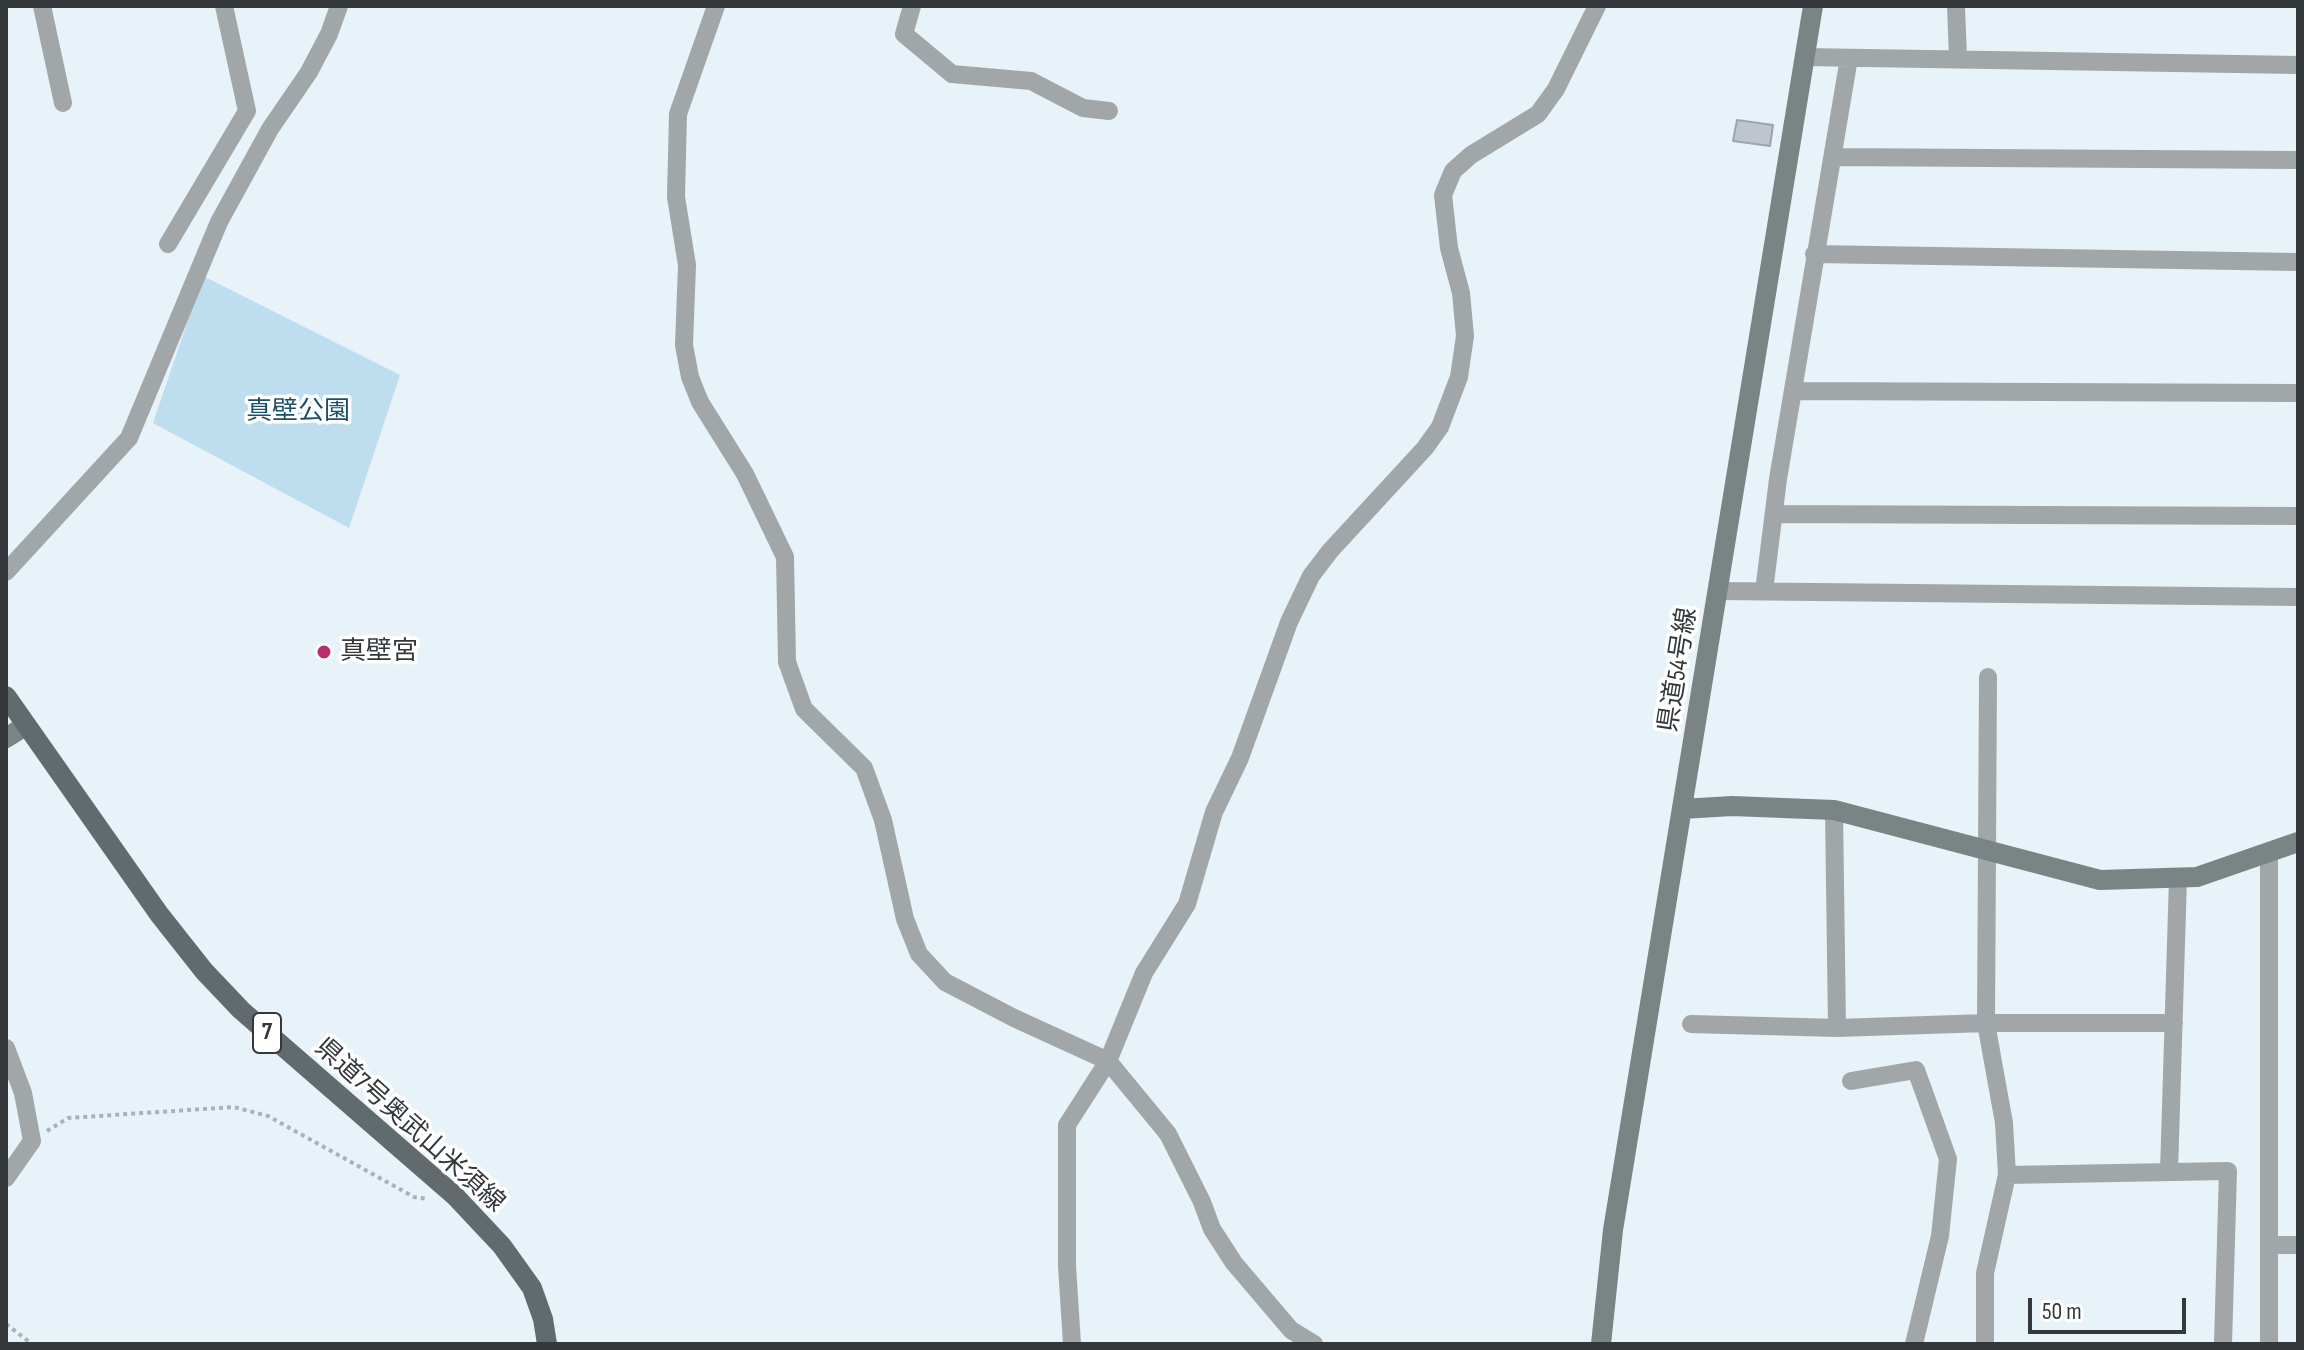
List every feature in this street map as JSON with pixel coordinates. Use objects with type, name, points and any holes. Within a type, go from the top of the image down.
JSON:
[{"type":"main road","name":"県道54号線","points":[[1601,1344],[1613,1230],[1813,6]]},
{"type":"main road","name":"県道7号奥武山米須線","points":[[6,696],[159,914],[204,971],[241,1010],[455,1196],[502,1246],[532,1288],[543,1319],[547,1344]]},
{"type":"main road","points":[[6,738],[25,726]]},
{"type":"main road","points":[[1682,809],[1732,806],[1834,810],[2100,880],[2197,877],[2298,842]]},
{"type":"street","points":[[42,6],[63,103]]},
{"type":"street","points":[[224,6],[247,111],[270,129]]},
{"type":"street","points":[[6,572],[129,438],[219,222],[270,129],[309,72],[329,34],[339,6]]},
{"type":"street","points":[[716,6],[678,114],[676,197],[687,265],[684,345],[690,377],[700,402],[745,474],[785,557],[787,662],[804,709],[864,768],[883,820],[905,919],[919,954],[945,982],[1108,1061],[1168,1134],[1212,1229],[1234,1263],[1291,1330],[1314,1344]]},
{"type":"street","points":[[912,6],[904,34],[952,74],[1031,81],[1083,108],[1109,111]]},
{"type":"street","points":[[1072,1344],[1067,1266],[1067,1125],[1108,1061],[1144,973],[1187,904],[1214,812],[1240,758],[1289,622],[1311,576],[1330,551],[1425,448],[1440,427],[1459,377],[1465,336],[1461,293],[1449,248],[1443,195],[1453,171],[1471,155],[1538,114],[1556,89],[1597,6]]},
{"type":"street","points":[[1956,6],[1958,58]]},
{"type":"street","points":[[1804,57],[2298,65]]},
{"type":"street","points":[[1764,591],[1778,479],[1849,58]]},
{"type":"street","points":[[168,244],[247,111]]},
{"type":"street","points":[[1833,157],[2298,160]]},
{"type":"street","points":[[1814,254],[2298,262]]},
{"type":"street","points":[[1794,391],[2298,393]]},
{"type":"street","points":[[1775,514],[2298,516]]},
{"type":"street","points":[[1718,591],[2298,597]]},
{"type":"street","points":[[1985,1344],[1985,1273],[2007,1175],[2004,1123],[1986,1023],[1988,677]]},
{"type":"street","points":[[1834,810],[1837,1028]]},
{"type":"street","points":[[2269,852],[2269,1344]]},
{"type":"street","points":[[2169,1172],[2178,878]]},
{"type":"street","points":[[1691,1024],[1837,1028],[1986,1023],[2174,1023]]},
{"type":"street","points":[[6,1048],[23,1093],[32,1141],[6,1178]]},
{"type":"street","points":[[1851,1081],[1916,1070],[1948,1159],[1940,1236],[1914,1344]]},
{"type":"street","points":[[2007,1175],[2228,1171],[2223,1344]]},
{"type":"street","points":[[2270,1245],[2298,1245]]},
{"type":"path","points":[[32,1141],[68,1118],[234,1107],[268,1116],[414,1197],[438,1201],[455,1196]]},
{"type":"path","points":[[6,1324],[32,1344]]},
{"type":"green space","name":"真壁公園","points":[[203,276],[400,375],[349,528],[153,423]]},
{"type":"building","points":[[1737,120],[1773,125],[1770,146],[1733,141]]},
{"type":"place","name":"真壁宮","points":[[324,652]]}]
